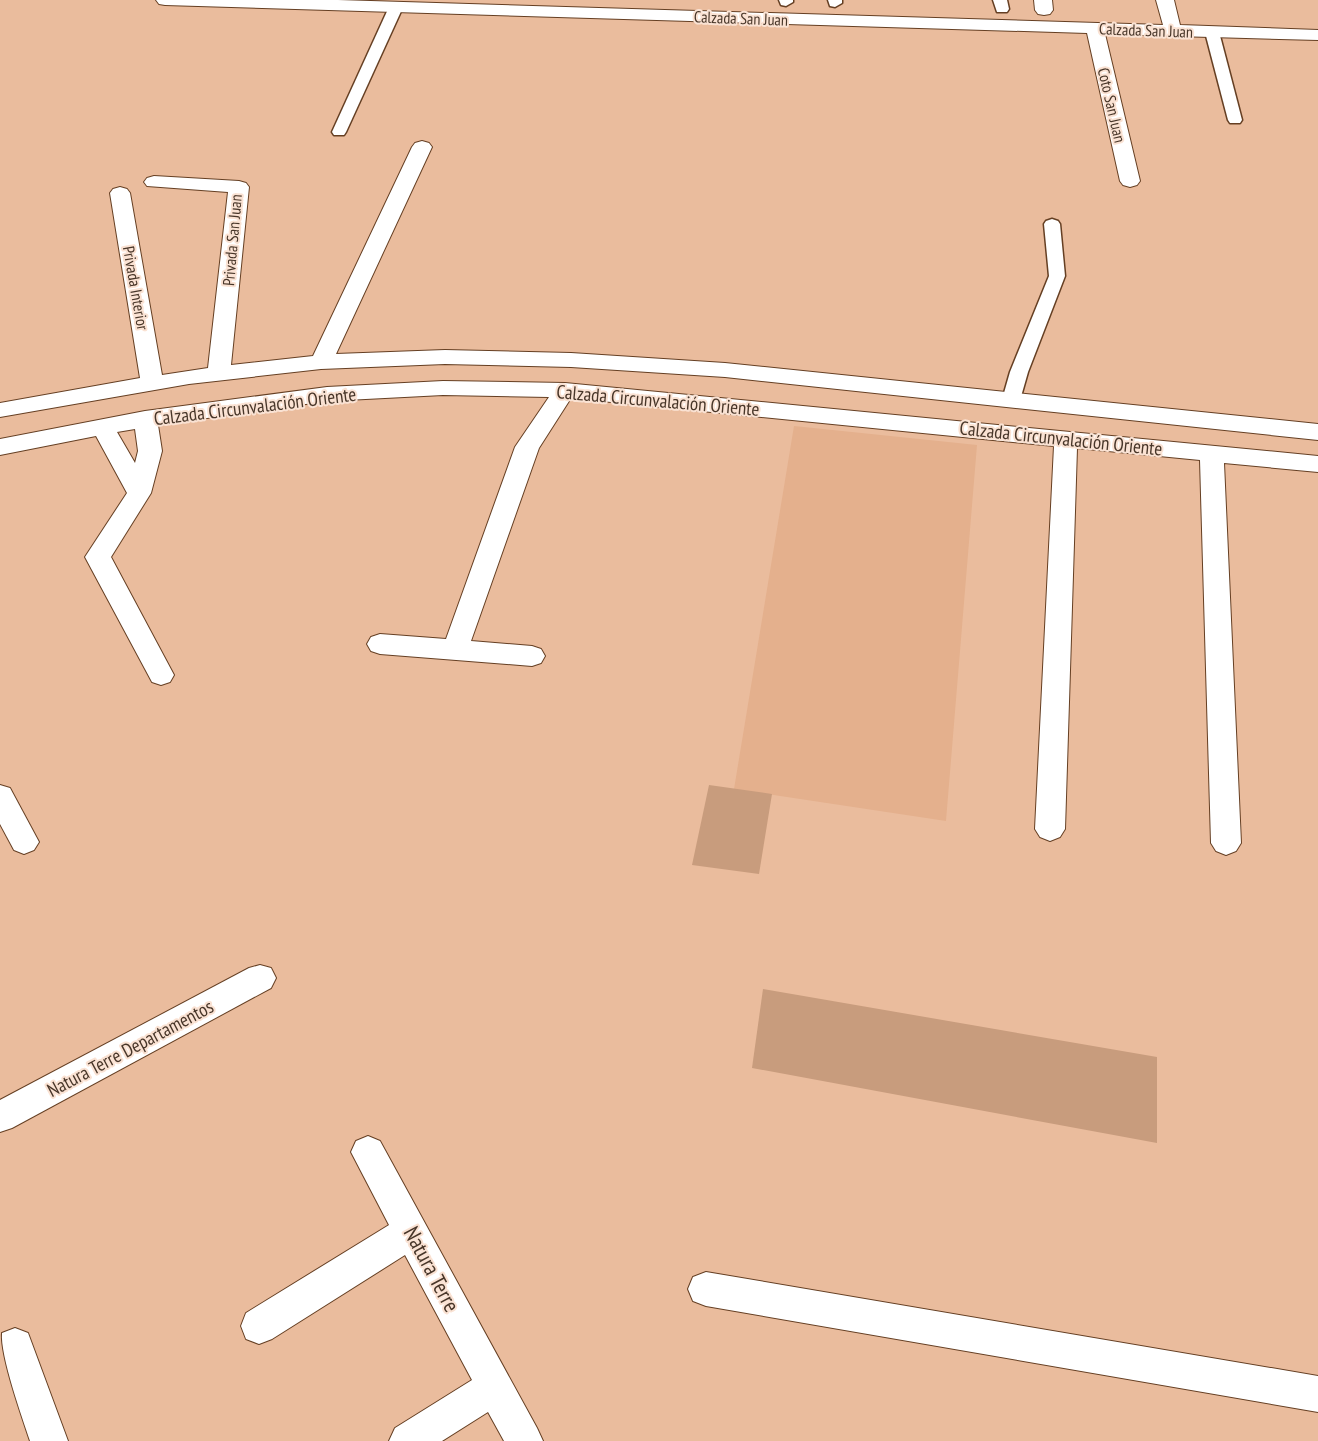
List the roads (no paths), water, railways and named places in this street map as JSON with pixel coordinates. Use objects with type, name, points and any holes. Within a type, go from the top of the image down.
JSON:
[{"type":"street","name":"Calzada San Juan","points":[[165,0],[396,7],[666,8],[1095,28],[1318,35]]},
{"type":"street","name":"Calzada San Juan","points":[[716,0],[736,0]]},
{"type":"street","name":"Calzada San Juan","points":[[766,1],[855,4]]},
{"type":"street","name":"Calzada San Juan","points":[[904,6],[1043,5],[1144,13],[1166,7],[1190,14]]},
{"type":"street","points":[[1166,7],[1173,31]]},
{"type":"street","name":"Coto San Juan","points":[[1095,28],[1130,181]]},
{"type":"street","points":[[321,362],[422,147]]},
{"type":"street","name":"Privada San Juan","points":[[154,182],[239,187],[219,374]]},
{"type":"street","name":"Privada Interior","points":[[120,193],[152,383]]},
{"type":"street","name":"Calzada Circunvalación Oriente","points":[[0,410],[152,383],[219,374],[321,362],[446,357],[570,360],[725,370],[1318,432]]},
{"type":"street","points":[[793,412],[800,378]]},
{"type":"street","name":"Calzada Circunvalación Oriente","points":[[0,447],[145,419],[327,394],[442,388],[565,390],[1318,464]]},
{"type":"street","points":[[526,447],[528,390]]},
{"type":"street","points":[[455,650],[526,447],[565,390]]},
{"type":"street","points":[[145,419],[150,452],[139,493],[98,557],[161,676]]},
{"type":"street","points":[[102,427],[139,493]]},
{"type":"street","points":[[1050,829],[1066,439]]},
{"type":"street","points":[[1212,453],[1226,843]]},
{"type":"street","points":[[380,644],[532,656]]},
{"type":"street","points":[[0,796],[24,842]]},
{"type":"street","name":"Natura Terre Departamentos","points":[[0,1117],[260,978]]},
{"type":"street","name":"Natura Terre","points":[[368,1152],[524,1441]]},
{"type":"street","points":[[259,1326],[411,1231]]},
{"type":"street","points":[[706,1289],[1318,1394]]},
{"type":"street","points":[[15,1346],[49,1441]]},
{"type":"street","points":[[408,1441],[495,1387]]},
{"type":"lane","points":[[339,132],[396,7]]},
{"type":"lane","points":[[1212,32],[1235,120]]},
{"type":"lane","points":[[1011,400],[1019,372],[1056,276],[1052,224]]}]
